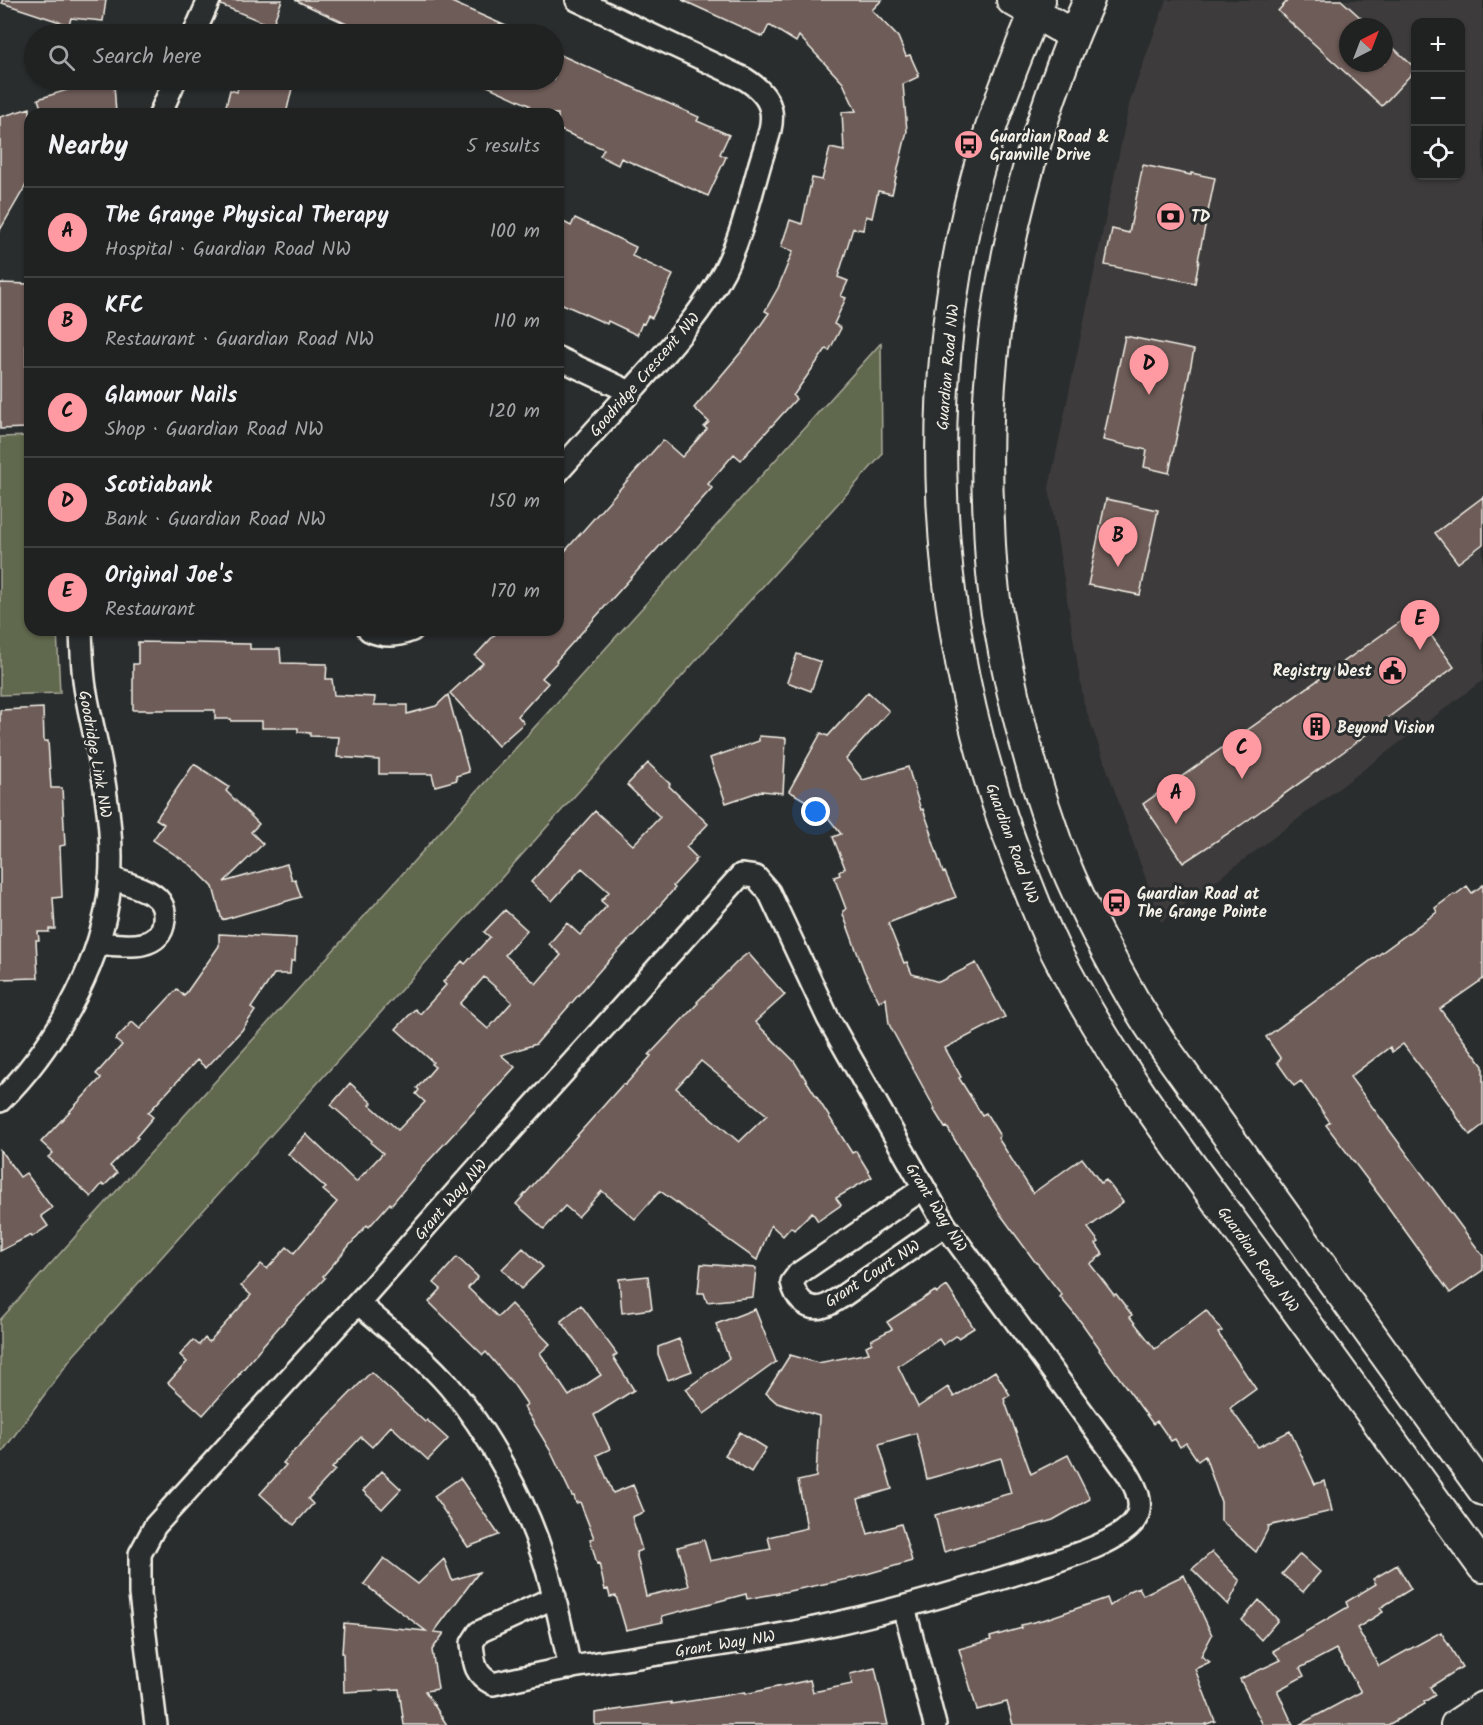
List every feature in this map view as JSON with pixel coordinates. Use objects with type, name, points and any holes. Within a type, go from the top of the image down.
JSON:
[{"type":"main road","points":[[1089,0],[1073,34],[1038,136],[1006,261],[992,348],[987,428],[988,502],[996,609],[1025,746],[1058,846],[1077,891],[1135,1002],[1190,1084],[1483,1490]]},
{"type":"main road","points":[[1029,4],[1073,34]]},
{"type":"main road","name":"Guardian Road NW","points":[[1029,4],[973,192],[952,302],[941,420],[940,475],[950,601],[958,649],[986,770],[1008,835],[1056,952],[1112,1052],[1174,1143],[1483,1567]]},
{"type":"main road","points":[[1456,1725],[1483,1707]]},
{"type":"street","points":[[198,24],[209,0]]},
{"type":"street","name":"Goodridge Crescent NW","points":[[564,465],[688,326],[723,272],[743,222],[768,135],[772,112],[763,92],[745,79],[577,0]]},
{"type":"street","points":[[163,108],[171,90]]},
{"type":"street","points":[[564,361],[630,392]]},
{"type":"street","name":"Goodridge Link NW","points":[[0,1101],[26,1072],[64,1016],[98,943],[108,900],[110,878],[106,794],[85,692],[81,636]]},
{"type":"street","name":"Grant Way NW","points":[[156,1725],[140,1594],[140,1554],[155,1526],[741,875],[756,877],[769,892],[828,1018],[945,1224],[1128,1474],[1139,1498],[1139,1511],[1127,1529],[1116,1537],[1093,1547],[992,1582],[904,1607],[811,1629],[570,1668],[493,1684],[483,1678],[476,1671],[472,1643],[479,1632],[555,1597]]},
{"type":"street","points":[[98,943],[131,945],[148,943],[160,932],[164,923],[163,906],[157,898],[110,878]]},
{"type":"street","name":"Grant Court NW","points":[[924,1188],[798,1274],[792,1282],[794,1292],[801,1302],[812,1307],[822,1307],[840,1298],[945,1224]]},
{"type":"street","points":[[358,1303],[430,1366],[463,1404],[490,1444],[512,1484],[543,1556],[555,1597],[570,1668]]},
{"type":"street","points":[[904,1607],[936,1725]]},
{"type":"shaded area","points":[[1166,0],[1483,0],[1483,680],[1161,922],[1084,704],[1049,488],[1130,101]]},
{"type":"green space","points":[[881,343],[882,455],[73,1356],[0,1455],[0,1320]]},
{"type":"green space","points":[[24,436],[24,636],[57,636],[60,693],[0,695],[0,437]]},
{"type":"building","points":[[2,0],[106,0],[103,21],[71,18],[69,24],[2,3]]},
{"type":"building","points":[[222,0],[282,0],[273,24],[267,24],[221,5]]},
{"type":"building","points":[[295,0],[447,0],[501,24],[347,24]]},
{"type":"building","points":[[682,0],[882,0],[872,10],[898,37],[906,56],[910,55],[919,75],[903,84],[907,131],[892,194],[878,191],[872,218],[866,216],[863,230],[853,228],[838,277],[848,281],[841,296],[846,298],[834,324],[841,328],[829,351],[826,349],[793,396],[796,399],[741,460],[734,454],[708,484],[712,488],[542,678],[548,683],[518,716],[524,723],[498,746],[450,693],[483,663],[475,656],[493,636],[564,636],[564,552],[663,440],[682,457],[707,429],[704,427],[709,422],[694,408],[747,345],[769,313],[765,311],[778,288],[793,251],[781,247],[790,220],[802,224],[812,178],[822,180],[830,148],[844,151],[842,112],[856,111],[843,83],[799,36],[796,42],[769,25],[763,37]]},
{"type":"building","points":[[1288,0],[1341,0],[1361,18],[1339,18],[1339,67],[1278,11]]},
{"type":"building","points":[[1393,47],[1411,64],[1411,74],[1382,106],[1345,72],[1393,72]]},
{"type":"building","points":[[564,56],[699,117],[697,121],[729,135],[720,154],[726,157],[708,196],[621,158],[618,165],[600,156],[604,149],[564,132],[564,108],[530,108],[529,105],[496,90],[564,90]]},
{"type":"building","points":[[67,90],[114,90],[116,108],[41,108],[38,99]]},
{"type":"building","points":[[230,90],[237,92],[237,90],[292,90],[287,108],[226,108]]},
{"type":"building","points":[[24,110],[24,188],[0,230],[0,117]]},
{"type":"building","name":"TD","points":[[1143,165],[1215,178],[1195,283],[1105,265],[1112,229],[1129,233]]},
{"type":"building","points":[[575,218],[636,247],[632,256],[673,275],[652,318],[648,316],[637,335],[608,321],[607,324],[564,305],[564,222],[571,226]]},
{"type":"building","points":[[0,283],[24,284],[24,428],[0,429]]},
{"type":"building","points":[[1125,336],[1194,350],[1169,473],[1144,467],[1147,450],[1103,440]]},
{"type":"building","points":[[1483,497],[1483,544],[1458,563],[1435,533]]},
{"type":"building","points":[[1106,499],[1158,510],[1140,595],[1088,585]]},
{"type":"building","points":[[1414,612],[1454,667],[1350,747],[1241,825],[1183,863],[1143,804]]},
{"type":"building","points":[[138,642],[250,644],[250,649],[280,649],[281,663],[327,664],[326,679],[332,679],[334,695],[375,697],[374,705],[407,705],[407,714],[436,706],[448,695],[469,772],[456,776],[457,780],[435,786],[432,774],[379,774],[379,760],[337,757],[339,737],[310,736],[310,733],[298,732],[298,728],[262,728],[262,721],[215,719],[215,710],[133,710],[133,664],[138,664]]},
{"type":"building","points":[[797,654],[821,662],[811,691],[787,682]]},
{"type":"building","points":[[868,692],[889,711],[846,759],[863,780],[908,767],[943,873],[945,872],[956,897],[888,923],[904,963],[907,962],[912,974],[939,982],[976,963],[1005,1017],[945,1048],[961,1077],[959,1078],[982,1115],[986,1113],[1000,1136],[998,1138],[1033,1193],[1082,1158],[1101,1183],[1106,1180],[1123,1202],[1088,1228],[1099,1242],[1096,1244],[1103,1254],[1090,1264],[1114,1295],[1116,1294],[1132,1315],[1130,1317],[1155,1349],[1206,1310],[1222,1331],[1218,1333],[1256,1389],[1230,1408],[1258,1447],[1290,1431],[1315,1484],[1325,1481],[1332,1511],[1268,1526],[1256,1552],[1221,1521],[1221,1502],[1205,1456],[1198,1461],[1186,1443],[1180,1447],[1175,1439],[1171,1441],[1157,1421],[1153,1424],[1081,1322],[1060,1297],[1062,1295],[998,1211],[947,1127],[945,1128],[934,1110],[889,1024],[886,998],[879,1001],[864,971],[843,914],[846,909],[834,877],[840,875],[839,872],[845,868],[833,837],[841,834],[823,811],[789,791],[821,733],[828,736]]},
{"type":"building","points":[[43,708],[44,741],[48,741],[51,788],[62,788],[65,845],[60,846],[62,897],[53,898],[55,929],[49,929],[49,932],[38,932],[39,940],[36,940],[38,978],[0,979],[0,710]]},
{"type":"building","points":[[759,736],[786,738],[783,793],[761,791],[726,803],[710,758],[759,741]]},
{"type":"building","points":[[648,763],[708,824],[686,847],[697,858],[695,862],[673,886],[675,888],[655,912],[601,969],[536,1044],[501,1055],[515,1067],[391,1205],[390,1203],[369,1227],[367,1225],[323,1276],[325,1278],[278,1328],[203,1415],[168,1383],[187,1362],[180,1355],[193,1340],[199,1345],[205,1338],[209,1342],[251,1295],[241,1286],[261,1264],[267,1269],[287,1247],[294,1253],[337,1202],[323,1190],[326,1188],[288,1154],[306,1134],[356,1182],[383,1153],[331,1105],[350,1083],[398,1130],[425,1102],[416,1094],[419,1090],[417,1088],[435,1067],[431,1064],[433,1062],[396,1029],[415,1009],[420,1014],[446,985],[443,982],[462,961],[465,964],[490,937],[484,932],[505,910],[527,930],[505,955],[536,984],[561,955],[549,944],[567,923],[580,935],[607,906],[601,901],[609,892],[582,868],[552,901],[531,882],[595,811],[633,845],[660,817],[627,785]],"holes":[[[484,977],[512,1002],[488,1029],[460,1004]]]},
{"type":"building","points":[[194,764],[229,787],[226,791],[259,824],[251,832],[263,844],[224,882],[287,864],[301,897],[222,920],[213,887],[192,866],[153,840],[164,824],[156,819]]},
{"type":"building","points":[[1483,885],[1483,979],[1440,1009],[1483,1066],[1483,1125],[1470,1135],[1403,1044],[1392,1052],[1390,1047],[1350,1077],[1483,1256],[1483,1270],[1450,1293],[1326,1125],[1330,1122],[1301,1081],[1294,1086],[1277,1062],[1281,1059],[1266,1037],[1437,912],[1435,908],[1454,894],[1467,886],[1472,893]]},
{"type":"building","points":[[219,934],[296,938],[295,961],[291,961],[290,974],[274,974],[251,1008],[255,1011],[242,1030],[206,1068],[197,1060],[148,1113],[153,1117],[136,1137],[138,1138],[110,1166],[117,1173],[104,1186],[102,1184],[91,1197],[48,1157],[53,1153],[41,1142],[101,1078],[96,1074],[122,1045],[115,1040],[132,1022],[140,1029],[177,989],[184,996],[219,946]]},
{"type":"building","points":[[748,953],[785,995],[755,1022],[794,1061],[852,1153],[856,1151],[872,1177],[836,1198],[841,1205],[818,1221],[812,1212],[794,1230],[791,1227],[783,1236],[771,1225],[757,1260],[660,1191],[635,1219],[602,1191],[578,1217],[565,1206],[544,1229],[516,1204],[697,1002]],"holes":[[[701,1061],[767,1115],[739,1142],[676,1088]]]},
{"type":"building","points":[[0,1150],[20,1177],[26,1173],[52,1208],[41,1216],[48,1226],[32,1237],[31,1235],[0,1251]]},
{"type":"building","points":[[523,1248],[543,1267],[521,1289],[502,1269]]},
{"type":"building","points":[[457,1257],[478,1277],[468,1288],[498,1317],[511,1304],[550,1344],[540,1353],[569,1396],[601,1375],[561,1321],[581,1305],[617,1354],[613,1357],[634,1390],[594,1415],[610,1449],[597,1455],[613,1493],[633,1485],[644,1512],[632,1517],[642,1550],[636,1552],[646,1596],[689,1586],[678,1547],[704,1540],[710,1561],[771,1549],[768,1537],[807,1528],[798,1481],[816,1477],[819,1416],[777,1403],[766,1393],[790,1355],[818,1363],[869,1353],[866,1346],[872,1343],[871,1340],[892,1329],[887,1322],[935,1291],[937,1293],[947,1286],[974,1328],[943,1345],[939,1339],[898,1366],[918,1407],[948,1387],[954,1397],[995,1371],[1010,1395],[1004,1399],[1031,1474],[1068,1455],[1090,1499],[1053,1520],[944,1552],[935,1515],[1011,1493],[1001,1458],[927,1479],[916,1433],[879,1444],[892,1489],[858,1499],[868,1534],[901,1524],[912,1561],[853,1578],[784,1592],[747,1599],[746,1594],[662,1616],[663,1622],[626,1630],[616,1596],[610,1597],[608,1589],[605,1590],[599,1563],[597,1564],[590,1539],[594,1538],[580,1502],[576,1503],[572,1496],[550,1450],[524,1407],[527,1404],[486,1352],[483,1355],[429,1302],[441,1289],[434,1283]]},
{"type":"building","points":[[701,1264],[756,1268],[753,1297],[707,1302],[704,1293],[698,1293]]},
{"type":"building","points":[[648,1276],[652,1309],[622,1313],[619,1279]]},
{"type":"building","points":[[755,1309],[776,1362],[704,1414],[686,1389],[729,1358],[716,1324]]},
{"type":"building","points":[[679,1339],[692,1371],[668,1380],[658,1354],[658,1347]]},
{"type":"building","points":[[371,1372],[425,1422],[427,1420],[448,1439],[428,1460],[391,1426],[372,1447],[361,1437],[332,1468],[335,1470],[308,1499],[313,1504],[294,1525],[260,1494],[286,1465],[283,1463],[291,1454]]},
{"type":"building","points":[[740,1432],[766,1448],[751,1472],[725,1455]]},
{"type":"building","points":[[382,1471],[401,1489],[382,1509],[363,1491]]},
{"type":"building","points":[[460,1478],[499,1535],[468,1547],[434,1496]]},
{"type":"building","points":[[1212,1552],[1240,1581],[1228,1605],[1192,1569]]},
{"type":"building","points":[[1300,1554],[1320,1572],[1303,1592],[1282,1574]]},
{"type":"building","points":[[384,1558],[418,1584],[444,1559],[452,1580],[479,1572],[434,1632],[444,1633],[432,1650],[438,1689],[425,1691],[447,1725],[404,1725],[399,1689],[344,1692],[342,1653],[344,1623],[426,1631],[364,1584]]},
{"type":"building","points":[[1397,1565],[1411,1589],[1380,1608],[1383,1612],[1357,1628],[1379,1666],[1441,1632],[1462,1667],[1430,1687],[1435,1695],[1424,1702],[1425,1704],[1388,1725],[1299,1725],[1361,1692],[1336,1649],[1300,1668],[1304,1676],[1278,1690],[1293,1725],[1263,1725],[1240,1679],[1281,1660],[1273,1651],[1348,1607],[1346,1602],[1376,1584],[1373,1579]]},
{"type":"building","points":[[1184,1575],[1212,1635],[1201,1656],[1210,1662],[1195,1669],[1215,1721],[1204,1725],[1013,1725],[1007,1702],[977,1710],[959,1649],[1022,1628],[1021,1625],[1107,1598],[1110,1606],[1139,1587],[1143,1595]]},
{"type":"building","points":[[1259,1600],[1278,1620],[1261,1640],[1242,1620]]},
{"type":"building","points":[[875,1668],[888,1725],[595,1725],[595,1713],[745,1692],[745,1694],[810,1680],[813,1692],[852,1684],[850,1674]]},
{"type":"place","name":"Guardian Road & Granville Drive","points":[[969,145]]},
{"type":"place","name":"TD","points":[[1170,216]]},
{"type":"place","name":"Scotiabank","points":[[1149,395]]},
{"type":"place","name":"KFC","points":[[1118,567]]},
{"type":"place","name":"Original Joe's","points":[[1420,650]]},
{"type":"place","name":"Registry West","points":[[1393,670]]},
{"type":"place","name":"Beyond Vision","points":[[1316,727]]},
{"type":"place","name":"Glamour Nails","points":[[1242,779]]},
{"type":"place","name":"The Grange Physical Therapy","points":[[1176,824]]},
{"type":"place","name":"Guardian Road at The Grange Pointe","points":[[1116,902]]}]
